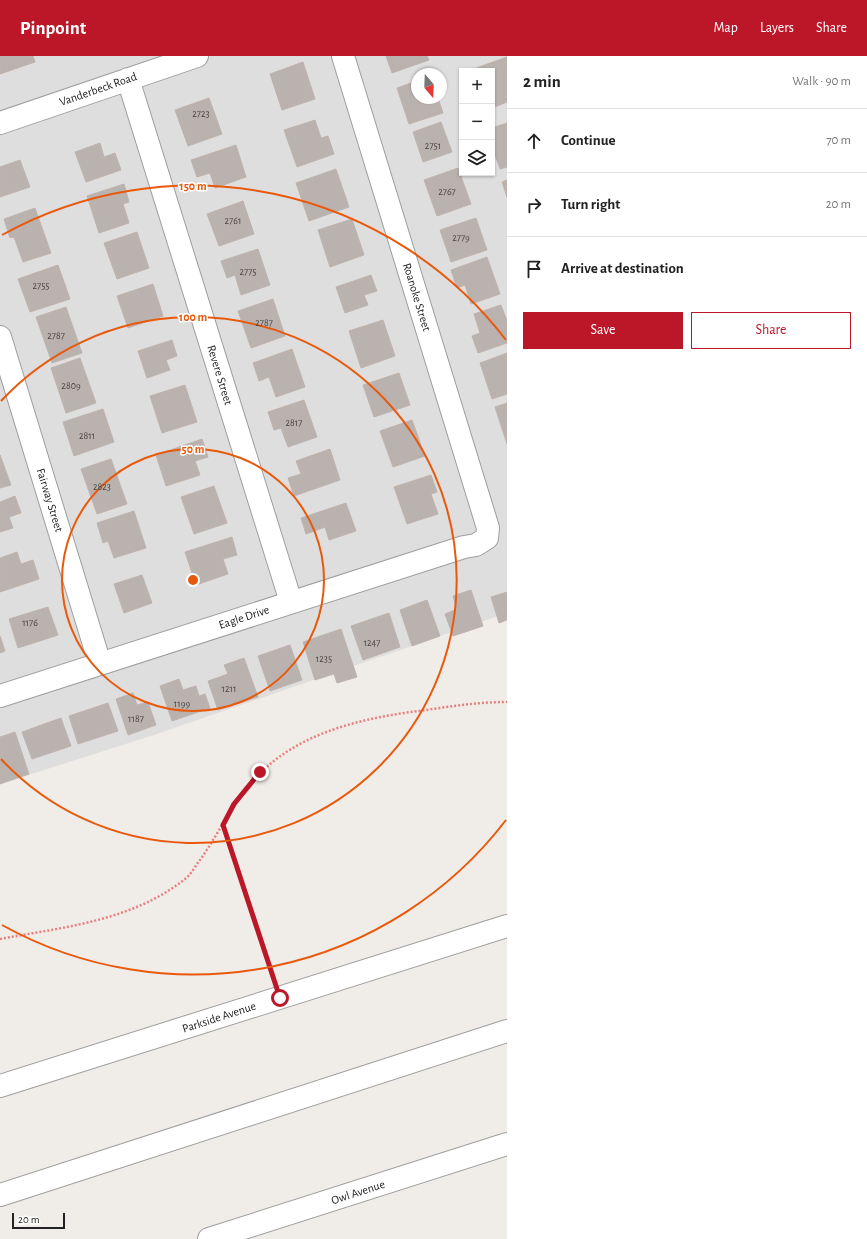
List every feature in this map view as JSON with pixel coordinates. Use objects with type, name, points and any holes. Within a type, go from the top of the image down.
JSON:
[{"type":"street","name":"Vanderbeck Road","points":[[0,123],[196,56]]},
{"type":"street","name":"Roanoke Street","points":[[343,56],[488,528],[487,538]]},
{"type":"street","name":"Revere Street","points":[[128,79],[290,602]]},
{"type":"street","name":"Fairway Street","points":[[0,338],[100,664]]},
{"type":"street","name":"Eagle Drive","points":[[0,696],[290,602],[464,547],[476,545],[487,538]]},
{"type":"street","name":"Parkside Avenue","points":[[0,1086],[507,926]]},
{"type":"street","points":[[0,1195],[507,1031]]},
{"type":"street","name":"Owl Avenue","points":[[209,1239],[507,1144]]},
{"type":"path","points":[[0,938],[108,919],[148,904],[186,879],[213,842],[234,804],[260,772],[288,750],[324,732],[388,715],[477,702],[507,702]]},
{"type":"path","points":[[223,825],[280,998]]},
{"type":"shaded area","points":[[0,56],[507,56],[507,613],[154,735],[0,784]]},
{"type":"building","points":[[0,56],[33,56],[35,62],[0,74]]},
{"type":"building","points":[[386,56],[427,56],[429,60],[392,73]]},
{"type":"building","points":[[507,57],[507,102],[495,107],[495,68],[476,68]]},
{"type":"building","points":[[303,62],[315,99],[282,110],[270,74]]},
{"type":"building","points":[[411,83],[411,104],[440,104],[443,113],[409,124],[397,88]]},
{"type":"building","points":[[209,98],[222,134],[188,146],[175,110]]},
{"type":"building","points":[[315,120],[321,138],[328,136],[334,154],[297,167],[284,130]]},
{"type":"building","points":[[441,122],[452,152],[423,162],[413,132]]},
{"type":"building","points":[[507,123],[507,167],[500,169],[495,155],[495,127]]},
{"type":"building","points":[[100,143],[104,157],[115,153],[121,170],[86,182],[75,152]]},
{"type":"building","points":[[236,145],[246,177],[215,188],[210,173],[197,177],[191,160]]},
{"type":"building","points":[[20,160],[30,187],[0,197],[0,167]]},
{"type":"building","points":[[458,168],[459,176],[461,176],[471,204],[437,216],[424,180]]},
{"type":"building","points":[[336,169],[349,207],[309,221],[296,183]]},
{"type":"building","points":[[507,180],[507,197],[502,182]]},
{"type":"building","points":[[124,184],[129,202],[123,204],[129,223],[99,233],[87,196]]},
{"type":"building","points":[[243,201],[254,234],[219,246],[207,214]]},
{"type":"building","points":[[35,208],[51,253],[23,262],[14,237],[10,238],[4,219]]},
{"type":"building","points":[[476,218],[487,250],[451,262],[440,230]]},
{"type":"building","points":[[352,219],[364,255],[330,267],[318,230]]},
{"type":"building","points":[[137,232],[149,268],[117,279],[104,243]]},
{"type":"building","points":[[258,249],[270,285],[241,295],[235,275],[227,278],[221,261]]},
{"type":"building","points":[[487,257],[500,294],[471,304],[465,285],[457,288],[451,270]]},
{"type":"building","points":[[58,265],[70,299],[30,312],[18,279]]},
{"type":"building","points":[[371,275],[377,291],[364,295],[368,305],[345,313],[336,287]]},
{"type":"building","points":[[153,284],[163,316],[128,328],[117,296]]},
{"type":"building","points":[[273,299],[285,336],[251,348],[238,311]]},
{"type":"building","points":[[501,305],[507,321],[507,343],[478,353],[472,336],[480,333],[474,314]]},
{"type":"building","points":[[66,307],[82,353],[52,363],[36,317]]},
{"type":"building","points":[[383,320],[395,356],[361,368],[349,331]]},
{"type":"building","points":[[172,340],[177,356],[166,360],[170,370],[147,378],[138,351]]},
{"type":"building","points":[[292,349],[305,387],[276,397],[269,377],[259,381],[253,363]]},
{"type":"building","points":[[507,353],[507,394],[492,399],[480,363]]},
{"type":"building","points":[[80,358],[96,403],[66,413],[51,368]]},
{"type":"building","points":[[399,373],[410,405],[374,417],[363,385]]},
{"type":"building","points":[[185,385],[197,422],[162,433],[150,396]]},
{"type":"building","points":[[304,400],[317,437],[288,447],[281,428],[274,430],[268,412]]},
{"type":"building","points":[[507,403],[507,444],[495,407]]},
{"type":"building","points":[[103,409],[114,442],[74,456],[63,422]]},
{"type":"building","points":[[412,420],[425,456],[393,467],[380,431]]},
{"type":"building","points":[[202,439],[208,457],[195,461],[200,475],[166,486],[156,455]]},
{"type":"building","points":[[330,449],[340,480],[294,496],[288,478],[301,474],[296,461]]},
{"type":"building","points":[[0,455],[11,485],[0,488]]},
{"type":"building","points":[[111,459],[127,504],[97,514],[81,469]]},
{"type":"building","points":[[431,475],[437,492],[431,494],[438,514],[407,524],[394,487]]},
{"type":"building","points":[[214,486],[227,523],[194,534],[181,497]]},
{"type":"building","points":[[15,496],[21,513],[9,517],[13,528],[0,532],[0,502]]},
{"type":"building","points":[[346,503],[356,531],[329,540],[325,527],[306,534],[301,518]]},
{"type":"building","points":[[134,511],[146,548],[114,558],[108,541],[103,543],[97,523]]},
{"type":"building","points":[[232,537],[237,555],[223,559],[228,574],[196,585],[185,552]]},
{"type":"building","points":[[17,552],[21,564],[33,560],[39,579],[0,592],[0,558]]},
{"type":"building","points":[[142,575],[152,603],[124,613],[114,584]]},
{"type":"building","points":[[471,590],[483,626],[453,636],[445,614],[457,609],[453,596]]},
{"type":"building","points":[[507,592],[507,620],[499,623],[491,597]]},
{"type":"building","points":[[427,600],[440,636],[412,646],[400,610]]},
{"type":"building","points":[[48,607],[58,635],[18,648],[9,619]]},
{"type":"building","points":[[389,613],[400,647],[363,660],[351,626]]},
{"type":"building","points":[[341,629],[357,677],[337,683],[334,674],[315,680],[303,642]]},
{"type":"building","points":[[0,636],[5,651],[0,653]]},
{"type":"building","points":[[290,645],[302,680],[270,691],[258,656]]},
{"type":"building","points":[[244,658],[258,697],[218,710],[208,681],[228,674],[224,665]]},
{"type":"building","points":[[179,679],[183,690],[196,686],[199,696],[205,694],[210,708],[172,721],[160,686]]},
{"type":"building","points":[[133,693],[137,705],[148,702],[156,725],[128,735],[116,699]]},
{"type":"building","points":[[108,703],[118,731],[78,744],[69,716]]},
{"type":"building","points":[[61,718],[71,746],[32,759],[22,732]]},
{"type":"building","points":[[15,732],[29,774],[0,784],[0,737]]},
{"type":"route","points":[[260,772],[234,804],[223,825],[280,998]]}]
